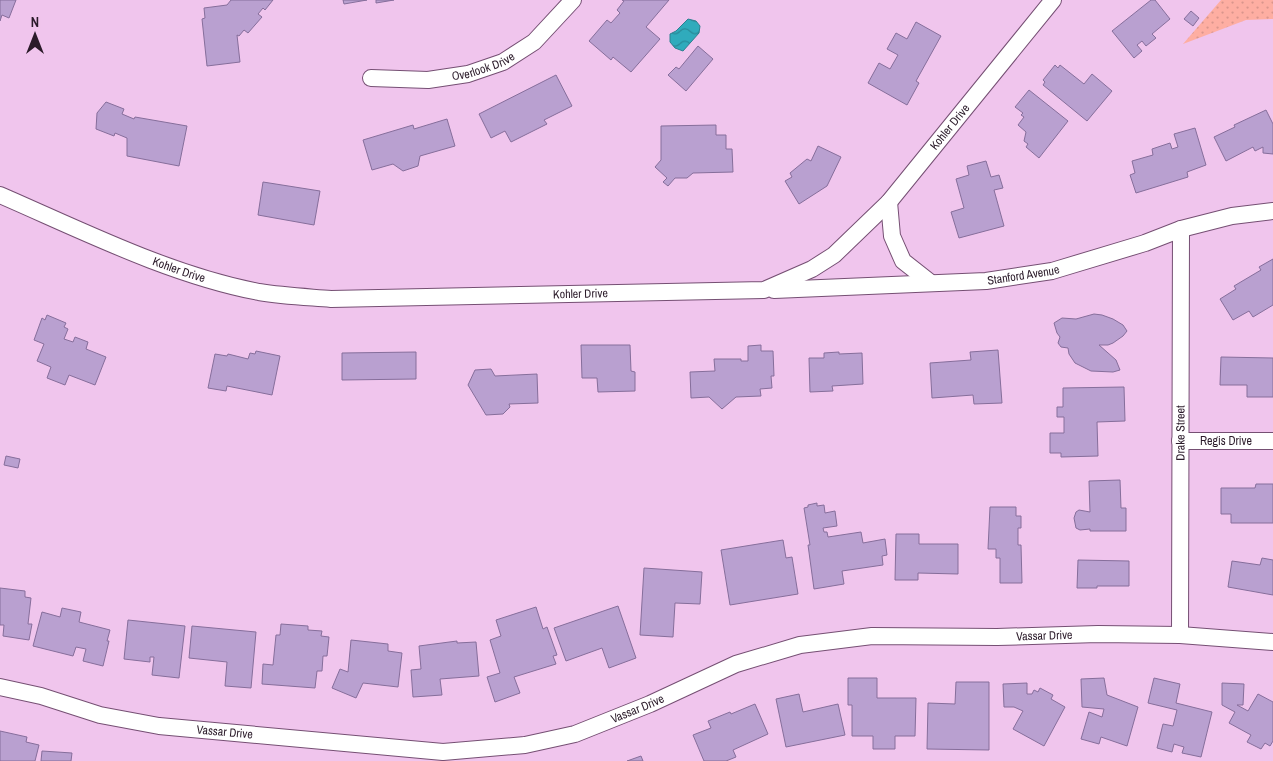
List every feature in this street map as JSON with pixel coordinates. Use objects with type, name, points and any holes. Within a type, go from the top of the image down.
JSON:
[{"type":"street","name":"Overlook Drive","points":[[371,78],[428,80],[468,74],[503,62],[534,42],[573,0]]},
{"type":"street","name":"Kohler Drive","points":[[0,195],[127,250],[209,280],[261,292],[331,299],[764,290],[812,269],[834,255],[889,202],[1052,0]]},
{"type":"street","points":[[889,202],[892,236],[903,261],[931,283]]},
{"type":"street","name":"Stanford Avenue","points":[[764,290],[986,281],[1052,271],[1145,244],[1181,229],[1232,216],[1273,211]]},
{"type":"street","name":"Drake Street","points":[[1180,635],[1181,229]]},
{"type":"street","name":"Regis Drive","points":[[1180,441],[1273,441]]},
{"type":"street","name":"Vassar Drive","points":[[0,687],[41,696],[100,715],[159,726],[372,754],[443,752],[525,745],[575,734],[650,704],[736,664],[800,645],[872,636],[997,637],[1098,634],[1180,635],[1273,642]]},
{"type":"shaded area","points":[[1221,0],[1273,0],[1273,19],[1246,20],[1183,44]]},
{"type":"water","points":[[688,19],[696,21],[700,26],[699,33],[683,51],[675,48],[670,42],[670,34],[676,31]]},
{"type":"building","points":[[0,0],[16,0],[9,18],[2,15],[0,21]]},
{"type":"building","points":[[231,0],[273,0],[265,10],[263,8],[258,14],[262,17],[248,33],[244,30],[239,36],[237,35],[240,62],[207,66],[202,19],[205,18],[204,8],[227,5]]},
{"type":"building","points":[[343,0],[367,0],[344,4]]},
{"type":"building","points":[[376,0],[394,0],[376,3]]},
{"type":"building","points":[[622,0],[669,0],[646,27],[660,39],[631,72],[613,57],[611,60],[589,41],[607,20],[611,23],[620,13],[617,10],[624,1]]},
{"type":"building","points":[[1151,0],[1155,0],[1170,19],[1152,34],[1156,38],[1146,46],[1142,41],[1137,45],[1142,51],[1134,58],[1112,31]]},
{"type":"building","points":[[1191,11],[1199,18],[1193,26],[1184,19]]},
{"type":"building","points":[[916,22],[941,36],[916,81],[919,83],[907,105],[868,83],[879,63],[890,69],[898,55],[887,49],[896,33],[907,39]]},
{"type":"building","points":[[698,46],[713,59],[686,91],[668,75],[676,67],[679,69]]},
{"type":"building","points":[[1055,65],[1058,68],[1060,65],[1084,84],[1092,74],[1112,91],[1087,121],[1043,85],[1045,82],[1043,80]]},
{"type":"building","points":[[556,75],[572,106],[544,120],[547,124],[511,142],[505,131],[491,138],[479,114]]},
{"type":"building","points":[[1029,90],[1068,121],[1039,158],[1026,147],[1028,144],[1024,141],[1026,132],[1018,125],[1024,117],[1021,115],[1023,113],[1015,107]]},
{"type":"building","points":[[106,102],[124,109],[122,114],[134,119],[135,117],[187,126],[179,166],[127,156],[127,138],[115,133],[114,136],[96,129],[97,113]]},
{"type":"building","points":[[1266,110],[1273,124],[1273,154],[1263,153],[1263,147],[1255,151],[1253,147],[1226,161],[1214,137]]},
{"type":"building","points":[[447,119],[455,146],[420,156],[418,166],[403,171],[393,164],[372,170],[363,140],[413,125],[414,129]]},
{"type":"building","points":[[716,125],[716,135],[726,135],[726,149],[732,149],[733,172],[693,173],[687,178],[675,178],[668,186],[663,182],[667,178],[655,167],[661,160],[661,126]]},
{"type":"building","points":[[1195,128],[1206,165],[1187,172],[1188,177],[1136,193],[1130,175],[1135,173],[1132,161],[1153,155],[1152,149],[1170,143],[1172,149],[1178,147],[1174,134]]},
{"type":"building","points":[[818,146],[841,157],[827,186],[799,204],[785,181],[792,177],[790,173],[807,159],[811,161]]},
{"type":"building","points":[[986,161],[991,177],[999,175],[1003,188],[994,190],[1004,226],[959,238],[951,212],[964,208],[956,179],[969,175],[967,166]]},
{"type":"building","points":[[263,182],[320,191],[314,225],[258,215]]},
{"type":"building","points":[[1273,259],[1273,305],[1253,317],[1249,311],[1233,320],[1220,299],[1236,289],[1234,286],[1261,270],[1259,267]]},
{"type":"building","points":[[1094,314],[1113,319],[1123,325],[1127,331],[1113,343],[1099,345],[1116,360],[1120,370],[1113,372],[1091,371],[1075,363],[1069,354],[1068,348],[1061,347],[1058,343],[1060,337],[1054,323],[1062,318],[1076,319]]},
{"type":"building","points":[[47,315],[66,323],[64,327],[68,329],[64,339],[73,342],[75,337],[88,342],[86,349],[106,357],[95,385],[69,375],[65,385],[47,378],[51,367],[37,361],[44,344],[34,340],[42,318],[45,320]]},
{"type":"building","points":[[581,345],[630,345],[631,371],[635,372],[635,391],[598,392],[597,378],[582,378]]},
{"type":"building","points":[[761,345],[761,351],[773,351],[774,376],[771,376],[772,388],[760,389],[761,396],[736,397],[722,409],[709,397],[691,398],[690,372],[715,371],[714,359],[741,359],[741,361],[748,361],[748,346]]},
{"type":"building","points":[[998,350],[1002,403],[974,404],[973,395],[932,398],[930,363],[971,360],[970,352]]},
{"type":"building","points":[[256,351],[280,356],[272,395],[227,386],[226,391],[208,388],[215,354],[227,356],[228,354],[248,359],[250,353],[255,354]]},
{"type":"building","points":[[416,352],[416,379],[342,380],[342,353]]},
{"type":"building","points":[[839,352],[839,354],[862,353],[863,384],[832,386],[833,391],[810,392],[809,358],[824,358],[824,353]]},
{"type":"building","points":[[1221,357],[1273,358],[1273,397],[1247,397],[1247,385],[1220,385]]},
{"type":"building","points":[[491,369],[495,376],[537,374],[538,403],[509,404],[510,407],[503,414],[486,415],[468,385],[475,370]]},
{"type":"building","points":[[1124,387],[1125,421],[1097,422],[1098,456],[1061,457],[1061,453],[1050,453],[1050,433],[1064,433],[1064,417],[1057,417],[1057,407],[1063,407],[1063,388]]},
{"type":"building","points":[[6,456],[20,459],[18,468],[4,465]]},
{"type":"building","points":[[1120,480],[1121,508],[1126,508],[1126,531],[1090,531],[1090,529],[1080,530],[1076,528],[1074,518],[1076,512],[1079,510],[1090,512],[1089,481]]},
{"type":"building","points":[[1256,484],[1273,484],[1273,523],[1231,523],[1231,514],[1221,514],[1221,488],[1255,488]]},
{"type":"building","points":[[817,503],[817,506],[824,505],[825,513],[835,511],[837,526],[823,528],[824,532],[827,532],[828,537],[861,532],[863,543],[885,539],[887,555],[882,556],[883,565],[842,571],[844,584],[814,589],[804,508]]},
{"type":"building","points":[[990,507],[1016,507],[1016,516],[1021,516],[1021,528],[1018,528],[1018,545],[1021,545],[1022,583],[1000,583],[1000,558],[996,558],[996,549],[988,549]]},
{"type":"building","points":[[896,534],[919,534],[919,544],[958,544],[958,574],[918,573],[918,580],[895,580]]},
{"type":"building","points":[[783,540],[786,558],[792,557],[798,594],[730,605],[721,550]]},
{"type":"building","points":[[1262,558],[1273,560],[1273,595],[1228,587],[1232,561],[1260,565]]},
{"type":"building","points":[[1078,560],[1129,561],[1129,586],[1077,588]]},
{"type":"building","points":[[644,568],[702,572],[700,604],[675,603],[673,637],[640,635]]},
{"type":"building","points":[[0,588],[25,591],[25,597],[31,598],[28,624],[32,624],[29,640],[3,636],[4,625],[0,625]]},
{"type":"building","points":[[618,606],[636,658],[609,668],[602,648],[566,661],[554,628]]},
{"type":"building","points":[[536,607],[543,629],[547,627],[557,655],[553,656],[556,664],[514,677],[520,693],[495,702],[487,677],[500,673],[490,640],[501,636],[496,620]]},
{"type":"building","points":[[62,608],[81,612],[79,622],[110,630],[103,666],[83,661],[86,649],[76,647],[73,656],[33,646],[42,612],[60,617]]},
{"type":"building","points":[[128,620],[185,626],[179,678],[152,675],[154,657],[150,657],[150,662],[124,659]]},
{"type":"building","points":[[281,624],[308,626],[308,630],[322,631],[321,636],[329,637],[327,656],[323,656],[322,671],[317,671],[315,688],[262,684],[263,664],[273,665],[276,635],[280,635]]},
{"type":"building","points":[[192,626],[256,632],[251,688],[225,686],[227,662],[189,658]]},
{"type":"building","points":[[351,640],[388,644],[388,651],[402,653],[398,687],[363,683],[356,698],[332,688],[340,669],[348,672]]},
{"type":"building","points":[[457,641],[457,643],[476,642],[479,676],[440,679],[442,695],[413,697],[411,670],[421,669],[419,646]]},
{"type":"building","points":[[848,678],[877,678],[877,698],[916,698],[915,736],[895,736],[895,749],[873,749],[873,736],[852,736],[852,705],[848,705]]},
{"type":"building","points":[[1104,678],[1107,695],[1138,707],[1127,746],[1101,737],[1099,744],[1081,739],[1089,712],[1102,717],[1104,709],[1082,707],[1081,679]]},
{"type":"building","points":[[1154,678],[1180,684],[1176,703],[1212,712],[1201,757],[1182,753],[1184,747],[1174,744],[1172,752],[1157,748],[1163,724],[1173,726],[1177,710],[1148,703]]},
{"type":"building","points":[[956,682],[989,682],[989,750],[927,749],[928,703],[955,704]]},
{"type":"building","points":[[1027,683],[1027,694],[1032,694],[1034,690],[1038,692],[1040,688],[1053,695],[1051,699],[1065,707],[1044,746],[1013,729],[1023,711],[1014,707],[1004,707],[1003,684]]},
{"type":"building","points":[[1222,683],[1244,684],[1243,705],[1237,705],[1248,711],[1258,694],[1273,702],[1273,741],[1270,746],[1265,743],[1261,749],[1247,742],[1251,735],[1229,723],[1235,712],[1222,705]]},
{"type":"building","points":[[799,694],[803,712],[838,704],[845,735],[786,747],[776,699]]},
{"type":"building","points":[[755,704],[768,734],[733,750],[736,757],[726,761],[704,761],[693,735],[711,728],[708,721]]},
{"type":"building","points":[[0,731],[27,737],[26,742],[39,745],[35,761],[0,761]]},
{"type":"building","points":[[42,751],[72,753],[71,761],[41,761]]},
{"type":"building","points":[[641,756],[643,761],[627,761]]}]
